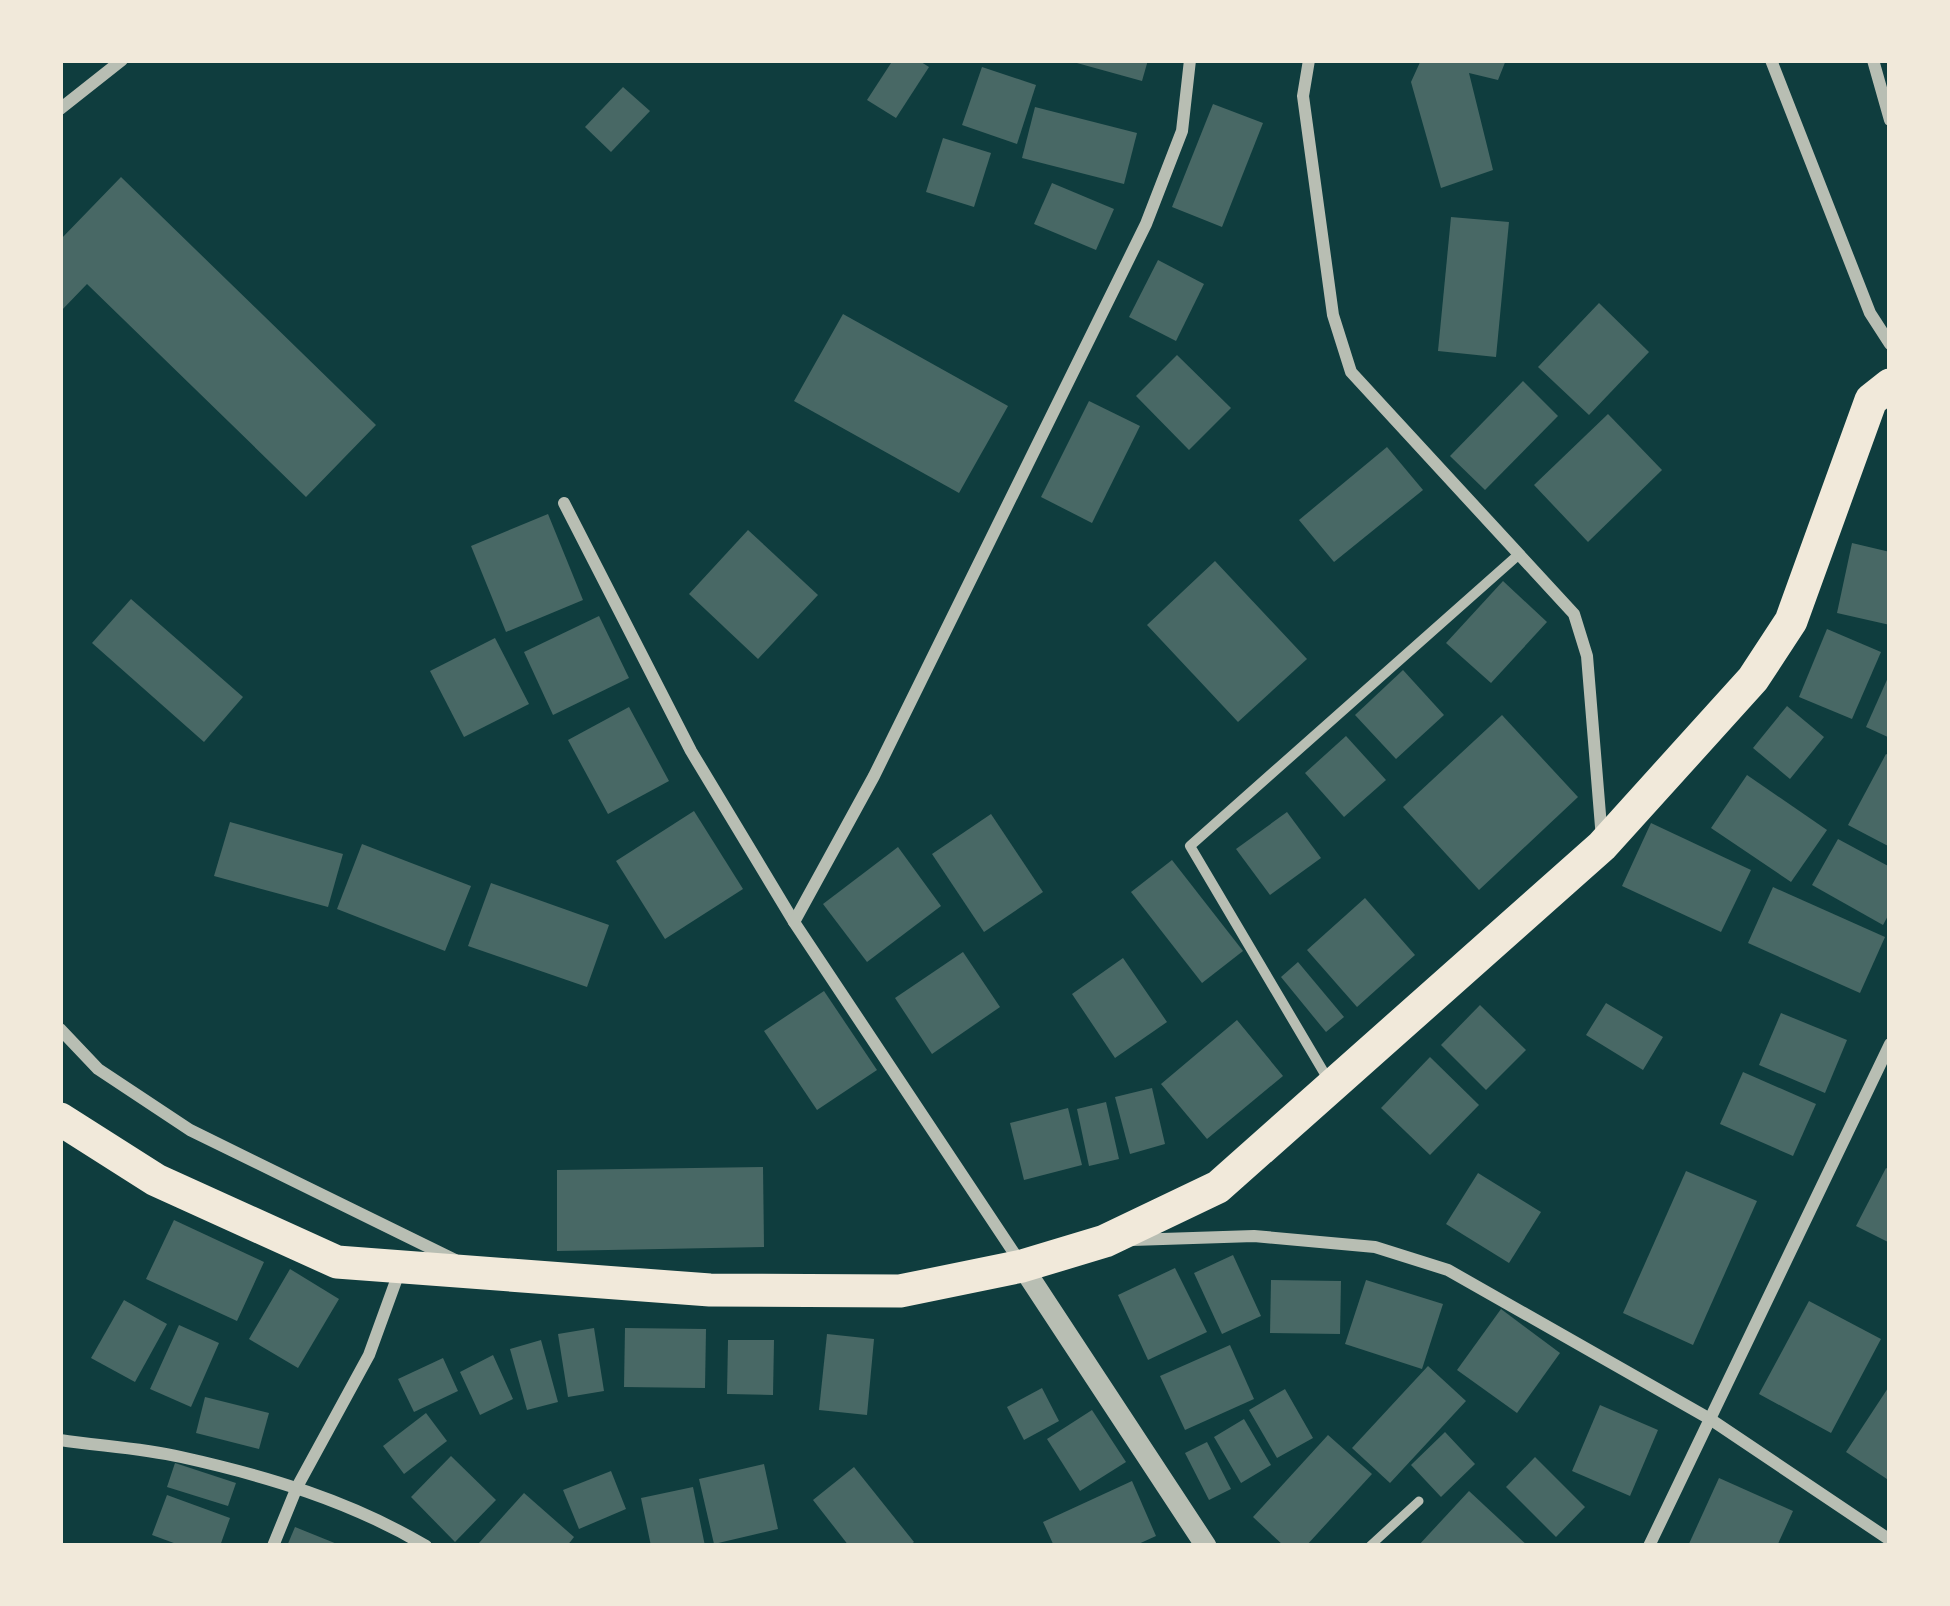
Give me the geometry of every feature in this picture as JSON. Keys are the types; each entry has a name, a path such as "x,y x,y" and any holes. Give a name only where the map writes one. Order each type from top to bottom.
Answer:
{"highway":[{"path":"60,1118 156,1180 337,1262 710,1290 900,1292 1022,1266 1105,1241 1218,1187 1602,846 1753,680 1791,621 1871,400 1890,386"}],"street":[{"path":"60,109 122,60"},
{"path":"794,922 874,776 1146,224 1182,131 1190,60"},
{"path":"1309,60 1303,96 1333,315 1351,372 1574,614 1587,656 1602,846"},
{"path":"1771,60 1870,313 1890,344"},
{"path":"1874,60 1890,120"},
{"path":"564,503 691,751 794,922 1206,1546"},
{"path":"1332,1086 1190,846 1516,556"},
{"path":"60,1029 98,1069 190,1130 475,1270"},
{"path":"1649,1546 1890,1044"},
{"path":"1105,1241 1254,1236 1375,1247 1448,1270 1710,1419 1890,1540"},
{"path":"273,1546 297,1487 370,1355 402,1266"},
{"path":"60,1440 179,1457 297,1487 369,1514 426,1546"}],"lane":[{"path":"1370,1546 1419,1501"}],"building":[{"path":"893,60 918,60 929,67 896,118 867,100"},
{"path":"1066,60 1148,60 1142,81"},
{"path":"1421,60 1506,60 1498,80 1469,73 1493,170 1441,188 1411,82"},
{"path":"982,67 1036,85 1017,144 962,125"},
{"path":"623,87 650,111 611,152 585,127"},
{"path":"1213,104 1263,123 1222,227 1172,207"},
{"path":"1035,107 1137,133 1124,184 1022,158"},
{"path":"943,138 991,153 974,207 926,192"},
{"path":"121,177 376,425 306,497 87,284 60,312 60,240"},
{"path":"1052,183 1114,209 1096,250 1034,224"},
{"path":"1451,217 1509,222 1496,357 1438,351"},
{"path":"1158,260 1204,284 1176,341 1129,317"},
{"path":"1599,303 1649,352 1589,415 1538,367"},
{"path":"843,314 1008,406 959,493 794,401"},
{"path":"1177,355 1231,408 1189,450 1136,396"},
{"path":"1523,381 1558,416 1485,490 1450,456"},
{"path":"1089,401 1140,426 1092,523 1041,497"},
{"path":"1608,414 1662,470 1588,542 1534,485"},
{"path":"1387,447 1423,490 1334,562 1299,520"},
{"path":"548,514 583,600 506,632 471,546"},
{"path":"748,530 818,595 758,659 689,594"},
{"path":"1852,543 1890,552 1890,625 1837,613"},
{"path":"1215,561 1307,659 1238,722 1147,625"},
{"path":"1503,581 1547,622 1491,683 1446,643"},
{"path":"131,599 243,697 204,742 92,643"},
{"path":"599,616 629,678 553,715 524,652"},
{"path":"1827,629 1881,652 1852,719 1799,697"},
{"path":"495,638 529,704 464,737 430,671"},
{"path":"1403,670 1444,715 1396,759 1355,715"},
{"path":"1890,673 1890,738 1866,727"},
{"path":"1787,706 1824,737 1790,779 1753,748"},
{"path":"629,707 669,781 608,814 568,740"},
{"path":"1502,715 1578,797 1479,890 1403,807"},
{"path":"1346,736 1386,780 1344,817 1305,773"},
{"path":"1886,754 1890,756 1890,847 1848,825"},
{"path":"1747,775 1827,830 1791,882 1711,828"},
{"path":"694,811 743,889 665,939 616,861"},
{"path":"1287,812 1321,858 1270,895 1236,849"},
{"path":"991,814 1043,892 984,932 932,854"},
{"path":"230,822 343,854 328,907 214,876"},
{"path":"1651,823 1751,870 1721,932 1622,886"},
{"path":"1838,839 1890,867 1890,912 1883,925 1812,885"},
{"path":"362,844 471,886 445,951 337,909"},
{"path":"898,847 941,906 867,962 823,904"},
{"path":"1172,860 1243,951 1202,983 1131,892"},
{"path":"491,883 609,925 587,987 468,946"},
{"path":"1773,887 1885,937 1860,993 1748,943"},
{"path":"1365,898 1415,955 1357,1007 1307,950"},
{"path":"963,952 1000,1007 932,1054 895,998"},
{"path":"1123,958 1167,1022 1115,1058 1072,994"},
{"path":"1298,962 1344,1017 1326,1032 1281,977"},
{"path":"824,991 877,1070 817,1110 764,1031"},
{"path":"1606,1003 1663,1037 1643,1070 1586,1035"},
{"path":"1480,1005 1526,1050 1486,1090 1441,1045"},
{"path":"1781,1013 1847,1040 1825,1093 1759,1065"},
{"path":"1237,1020 1283,1076 1207,1139 1161,1084"},
{"path":"1430,1057 1479,1105 1430,1155 1381,1108"},
{"path":"1743,1072 1816,1104 1793,1156 1720,1124"},
{"path":"1152,1088 1165,1144 1130,1154 1115,1097"},
{"path":"1106,1102 1119,1159 1089,1166 1077,1109"},
{"path":"1068,1108 1082,1165 1024,1180 1010,1123"},
{"path":"763,1167 764,1247 557,1251 557,1170"},
{"path":"1886,1168 1890,1170 1890,1243 1856,1226"},
{"path":"1686,1171 1757,1201 1693,1345 1623,1313"},
{"path":"1478,1173 1541,1212 1509,1263 1446,1224"},
{"path":"174,1220 264,1262 237,1321 146,1279"},
{"path":"1233,1255 1261,1316 1222,1334 1194,1273"},
{"path":"1175,1268 1207,1332 1148,1360 1118,1295"},
{"path":"290,1269 339,1299 298,1368 249,1339"},
{"path":"1271,1280 1341,1281 1340,1334 1270,1333"},
{"path":"1366,1280 1443,1304 1422,1369 1345,1344"},
{"path":"124,1300 167,1324 135,1382 91,1358"},
{"path":"1809,1301 1881,1339 1831,1433 1759,1394"},
{"path":"1501,1309 1560,1353 1517,1413 1457,1370"},
{"path":"179,1325 219,1343 191,1407 150,1389"},
{"path":"594,1328 604,1391 568,1397 558,1334"},
{"path":"625,1328 706,1329 705,1388 624,1387"},
{"path":"827,1334 874,1339 867,1415 819,1410"},
{"path":"541,1340 558,1402 527,1410 510,1349"},
{"path":"728,1340 774,1340 773,1395 727,1394"},
{"path":"1230,1345 1254,1399 1185,1430 1160,1376"},
{"path":"493,1355 513,1399 480,1415 460,1372"},
{"path":"443,1358 458,1391 414,1412 398,1379"},
{"path":"1428,1366 1466,1401 1390,1483 1352,1448"},
{"path":"1890,1385 1890,1481 1846,1452"},
{"path":"1042,1388 1059,1421 1024,1440 1007,1407"},
{"path":"1285,1389 1313,1438 1277,1458 1249,1410"},
{"path":"205,1397 269,1413 259,1449 196,1433"},
{"path":"1600,1405 1658,1430 1630,1496 1572,1471"},
{"path":"1092,1410 1126,1462 1080,1491 1047,1439"},
{"path":"426,1413 447,1441 404,1474 383,1446"},
{"path":"1244,1419 1271,1465 1241,1483 1214,1437"},
{"path":"1445,1432 1475,1464 1441,1497 1411,1465"},
{"path":"1328,1435 1372,1474 1306,1546 1284,1546 1253,1517"},
{"path":"1207,1442 1231,1489 1209,1500 1185,1453"},
{"path":"451,1456 496,1500 455,1542 411,1497"},
{"path":"1535,1457 1585,1507 1556,1537 1506,1487"},
{"path":"175,1463 236,1483 228,1506 167,1487"},
{"path":"764,1464 778,1529 714,1544 699,1479"},
{"path":"854,1467 914,1542 909,1546 849,1546 813,1500"},
{"path":"611,1471 626,1509 579,1529 563,1490"},
{"path":"1719,1478 1793,1511 1777,1546 1688,1546"},
{"path":"1132,1481 1156,1536 1134,1546 1054,1546 1043,1522"},
{"path":"693,1487 705,1546 651,1546 641,1498"},
{"path":"1469,1491 1528,1546 1418,1546"},
{"path":"524,1493 574,1537 567,1546 479,1543"},
{"path":"167,1495 230,1518 220,1546 182,1546 152,1535"},
{"path":"295,1527 342,1546 287,1546"}]}
